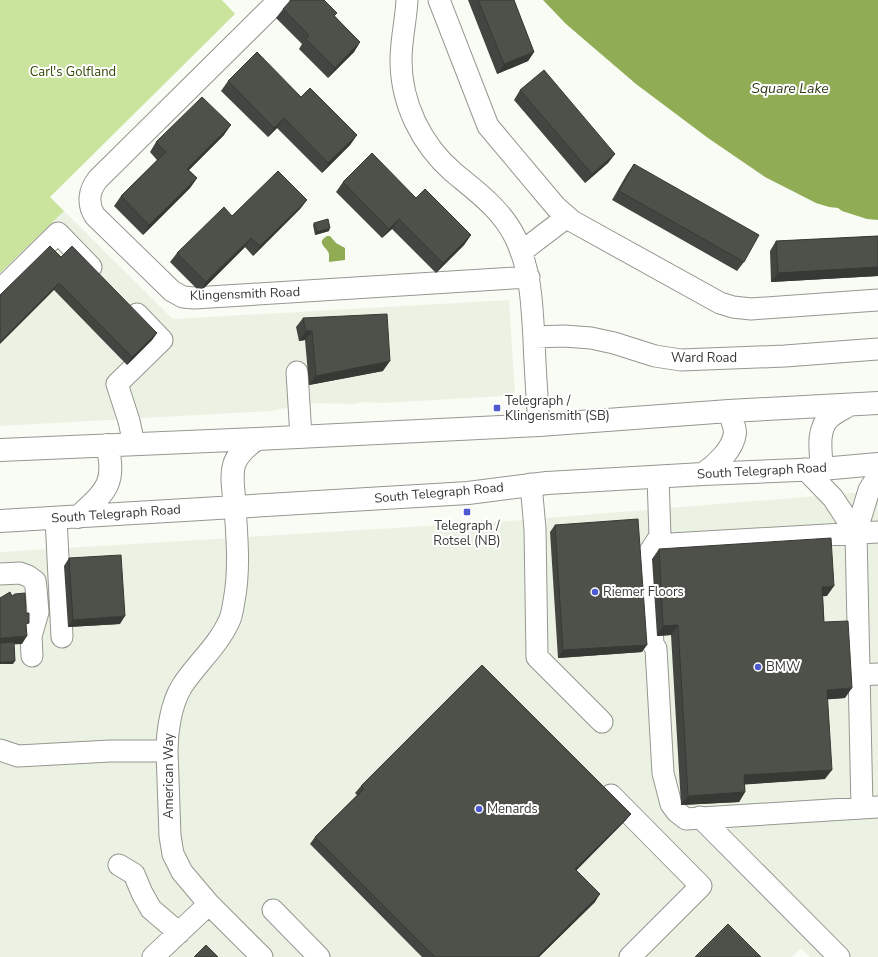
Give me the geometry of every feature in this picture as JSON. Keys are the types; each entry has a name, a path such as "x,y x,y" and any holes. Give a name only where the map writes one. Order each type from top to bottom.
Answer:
{"highway":[{"path":"0,450 539,425 729,411 878,403"},
{"path":"814,469 823,426 829,417 849,405"},
{"path":"702,474 718,462 730,445 735,433 729,411"},
{"path":"235,507 232,477 233,467 237,457 257,439"},
{"path":"78,517 100,497 107,486 110,474 110,460 106,445"},
{"name":"South Telegraph Road","path":"0,521 468,493 531,484 814,469 878,464"}],"street":[{"name":"Klingensmith Road","path":"279,0 98,179 93,188 90,199 91,208 95,216 172,291 194,298 529,277"},
{"path":"407,0 402,41 401,68 406,98 415,121 428,144 436,154 453,171 488,201 502,216 511,230 521,252 529,277 539,425"},
{"path":"439,0 482,114 488,126 556,207 578,225 720,303 733,307 751,309 878,300"},
{"path":"521,252 567,217"},
{"path":"0,290 58,233 102,278"},
{"path":"124,300 162,340 117,384 129,421 134,444"},
{"name":"Ward Road","path":"534,337 564,336 591,338 614,343 655,356 681,360 778,356 878,349"},
{"path":"297,372 301,437"},
{"path":"814,469 856,534"},
{"path":"658,477 660,536 648,556 654,644 656,649 663,772 671,804 686,819 870,807 869,675 856,534 869,490 878,476"},
{"path":"531,484 535,529 537,656 602,722"},
{"name":"American Way","path":"235,507 237,583 230,618 221,636 181,688 172,712 166,751 170,836 173,854 182,872 209,904 262,957"},
{"path":"56,518 62,637"},
{"path":"654,545 878,532"},
{"path":"0,574 20,573 28,576 34,581 38,612 31,636 32,656"},
{"path":"0,750 18,756 110,751 166,751"},
{"path":"596,780 701,886 630,957"},
{"path":"700,818 839,957"},
{"path":"119,865 134,874 151,909 179,933"},
{"path":"153,957 209,904"},
{"path":"273,910 319,957"}],"shaded area":[{"path":"64,211 173,319 509,300 515,392 502,396 384,403 312,403 270,411 0,426 0,273"},
{"path":"878,491 878,957 810,957 801,948 792,957 0,957 0,552 509,521"}],"green space":[{"name":"Carl's Golfland","path":"0,0 222,0 235,14 50,197 64,211 0,273"}],"water":[{"name":"Square Lake","path":"543,0 878,0 878,220 867,219 842,211 838,208 816,203 765,177 708,138 636,84 566,24"},
{"path":"330,236 336,243 345,248 345,260 329,262 329,254 322,243 324,238"}],"building":[{"path":"291,0 324,0 337,13 334,16 360,42 335,68 306,39 309,35 283,9"},
{"path":"478,0 514,0 534,52 504,64"},
{"path":"257,52 301,97 310,88 357,135 328,163 284,118 274,128 228,81"},
{"path":"544,70 615,154 592,174 520,90"},
{"path":"202,97 231,125 187,169 197,178 149,225 121,196 166,152 156,142"},
{"path":"372,153 416,198 425,189 471,235 443,263 399,219 389,229 343,182"},
{"path":"634,164 759,235 744,262 619,191"},
{"path":"278,171 307,200 260,246 251,238 206,282 177,253 224,207 232,216"},
{"path":"328,219 330,228 317,232 314,223"},
{"path":"878,236 878,267 778,273 776,241"},
{"path":"50,246 61,257 72,246 157,333 132,357 59,283 0,342 0,295"},
{"path":"387,314 390,361 316,376 312,331 306,331 303,318"},
{"name":"Riemer Floors","path":"638,519 647,645 563,650 555,525"},
{"name":"BMW","path":"831,538 834,586 822,587 824,622 848,621 852,688 827,690 832,770 744,775 745,792 688,796 678,625 663,626 659,549"},
{"path":"121,555 125,616 73,620 69,558"},
{"path":"10,592 12,596 15,594 25,593 26,613 29,613 29,623 26,624 27,636 0,638 0,598"},
{"path":"14,642 15,661 0,662 0,643"},
{"name":"Menards","path":"482,665 631,814 575,869 600,894 537,957 435,957 315,837 364,789 361,786"},
{"path":"728,924 761,957 695,957"},
{"path":"206,945 218,957 194,957"}],"place":[{"name":"Telegraph / Klingensmith (SB)","path":"497,408"},
{"name":"Telegraph / Rotsel (NB)","path":"467,512"},
{"name":"Riemer Floors","path":"595,592"},
{"name":"BMW","path":"758,667"},
{"name":"Menards","path":"479,809"}]}
